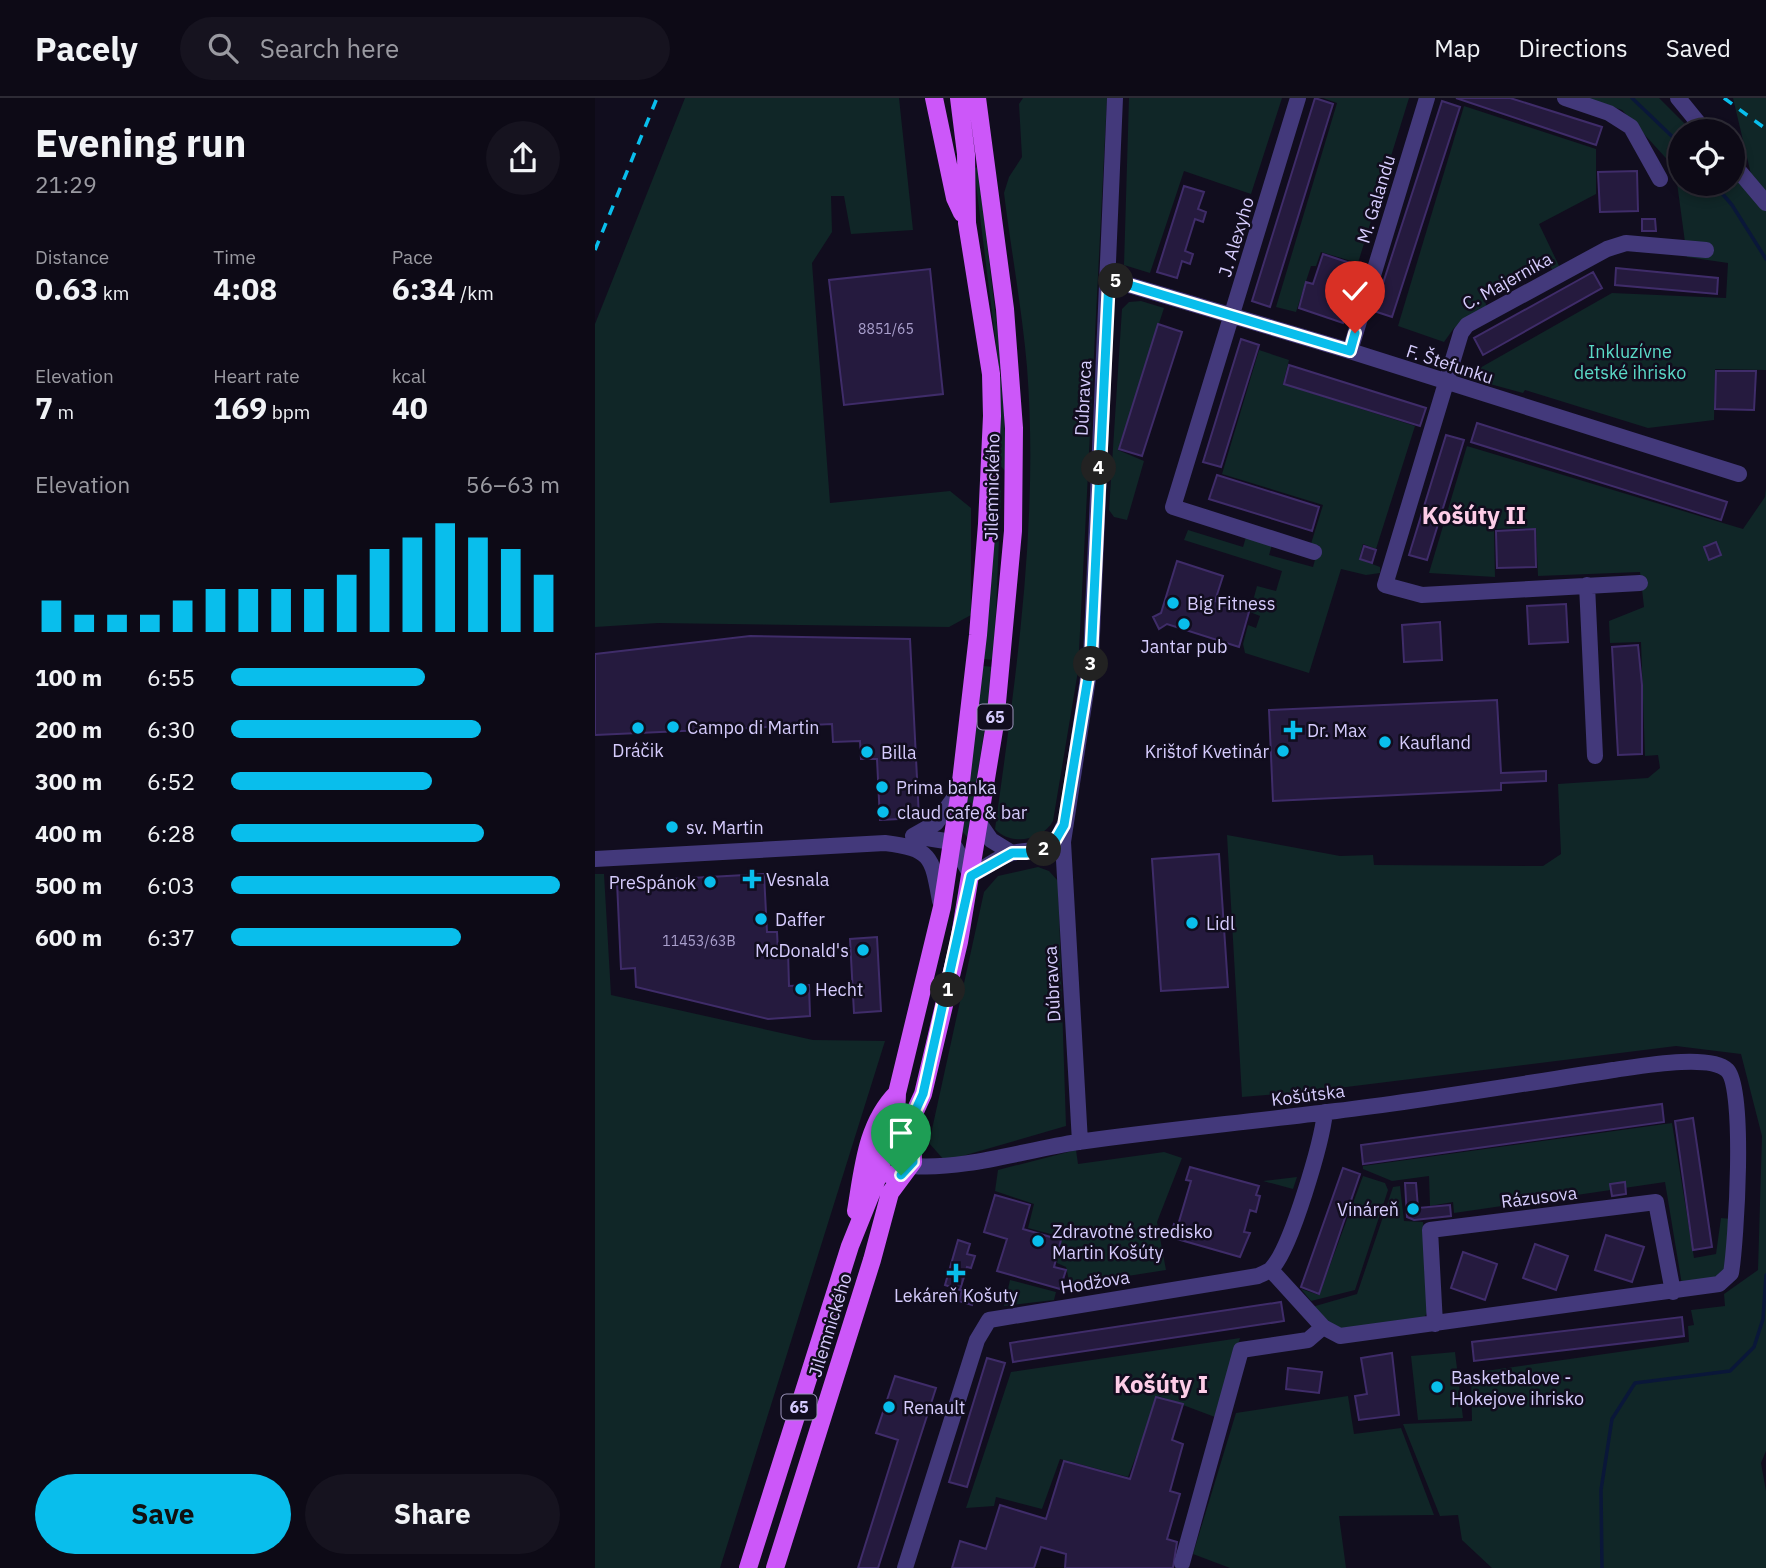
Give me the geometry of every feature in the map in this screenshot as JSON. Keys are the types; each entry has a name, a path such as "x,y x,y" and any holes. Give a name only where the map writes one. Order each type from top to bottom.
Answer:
{"main road":[{"path":"934,98 955,198 967,223"},
{"name":"Jilemnického","path":"748,1568 851,1246 881,1169 877,1156 888,1142 896,1119 897,1093 941,907 960,790 978,635 992,416 991,374 967,223 966,154 959,98"},
{"name":"Jilemnického","path":"775,1568 865,1284 890,1193 908,1163 912,1118 923,1094 980,824 1007,611 1015,459 1005,309 977,98"},
{"name":"Jilemnického","path":"851,1246 866,1149 886,1104 897,1093"},
{"path":"881,1169 889,1175 908,1163 898,1141 888,1142"}],"street":[{"name":"Dúbravca","path":"1080,1142 1064,825 1091,659 1115,98"},
{"name":"J. Alexyho","path":"1298,98 1173,507 1314,552"},
{"name":"M. Galandu","path":"1350,351 1427,98"},
{"path":"1565,98 1609,113 1631,127 1660,179"},
{"path":"1678,98 1695,119"},
{"path":"1745,178 1766,202"},
{"name":"C. Majerníka","path":"1587,585 1422,595 1385,585 1461,333 1467,325 1588,258 1626,243 1706,250"},
{"name":"F. Štefunku","path":"1109,279 1350,351 1739,474"},
{"path":"1595,755 1587,585 1640,583"},
{"name":"Jilemnického","path":"885,844 914,836 936,823 960,790"},
{"path":"980,824 991,839 1012,853"},
{"path":"952,842 971,876 1012,853 1027,853 1053,844 1064,825"},
{"name":"Jilemnického","path":"914,836 952,842"},
{"name":"Jilemnického","path":"595,859 885,844 914,847 923,853 934,868 941,907"},
{"name":"Košútska","path":"908,1163 963,1164 1080,1142 1325,1112 1635,1067 1710,1063 1721,1066 1730,1073 1738,1116 1732,1263 1727,1279 1719,1284 1673,1292"},
{"path":"1325,1112 1322,1138 1314,1163 1280,1256 1271,1270 1324,1327 1340,1336 1673,1292"},
{"name":"Rázusova","path":"1435,1324 1430,1230 1656,1202 1673,1292"},
{"name":"Hodžova","path":"905,1568 977,1340 985,1325 995,1317 1258,1276 1271,1270"},
{"path":"1182,1563 1241,1350 1308,1339 1324,1327"}],"green space":[{"path":"685,98 899,98 913,230 851,234 844,196 831,196 832,232 812,263 830,503 950,491 971,508 971,615 949,627 658,623 595,627 595,324"},
{"path":"1023,98 1107,98 1078,671 1053,821 1048,828 1034,837 1017,839 1009,838 995,829 1018,656 1028,541 1030,425 1027,367 1004,193 1009,177 1022,157 1019,104"},
{"path":"1129,98 1282,98 1251,194 1184,171 1150,273 1124,265"},
{"path":"1323,98 1409,98 1358,263 1321,252 1316,266 1311,266 1296,312 1276,307 1337,103"},
{"path":"1587,98 1659,98 1680,119 1668,119 1668,160 1622,110"},
{"name":"Inkluzívne detské ihrisko","path":"1733,98 1766,98 1766,370 1715,369 1714,420 1648,428 1525,390 1523,393 1464,377 1612,293 1726,298 1728,263 1687,257 1679,196 1745,196 1745,189 1758,204 1745,149 1745,119 1738,119"},
{"path":"1464,106 1596,149 1596,194 1539,224 1561,270 1555,273 1548,264 1485,299 1487,311 1454,328 1444,342 1398,326"},
{"path":"978,167 1002,369 999,369 974,168"},
{"path":"1141,301 1164,308 1118,450 1144,461 1127,520 1114,517 1109,510 1122,309 1129,302"},
{"path":"1259,350 1289,360 1283,384 1415,426 1376,549 1363,544 1359,559 1380,567 1380,573 1366,575 1341,569 1309,673 1245,653 1243,644 1248,625 1256,628 1260,616 1250,612 1257,586 1276,591 1282,571 1184,540 1188,530 1243,547 1246,537 1272,545 1269,555 1313,567 1319,545 1310,547 1323,505 1222,474"},
{"path":"1003,376 1006,472 999,464 1000,377"},
{"path":"1467,446 1743,529 1765,497 1766,488 1766,1451 1761,1463 1766,1491 1766,1568 1492,1568 1462,1540 1458,1515 1440,1516 1403,1424 1472,1421 1471,1373 1689,1342 1688,1326 1694,1325 1691,1310 1725,1306 1724,1294 1758,1270 1762,1136 1741,1054 1676,1046 1322,1090 1242,1097 1227,835 1340,856 1373,855 1374,865 1543,866 1561,854 1558,784 1648,778 1660,768 1658,755 1645,756 1641,642 1610,643 1609,621 1644,607 1640,572 1538,576 1536,528 1494,529 1495,577 1429,573"},
{"path":"998,481 1001,492 994,660 984,659"},
{"path":"983,666 994,667 968,838 961,830"},
{"path":"1038,867 1049,871 1058,881 1066,1126 945,1161 929,1143 984,892 998,876"},
{"path":"595,874 604,874 611,995 813,1040 885,1041 720,1568 595,1568"},
{"path":"1672,1123 1694,1258 1716,1254 1721,1218 1732,1219 1729,1271 1721,1278 1682,1285 1665,1182 1454,1213 1453,1202 1430,1206 1429,1176 1392,1181 1363,1169 1363,1166"},
{"path":"1076,1150 1078,1164 1164,1152 1182,1158 1157,1222 1166,1270 1070,1285 1066,1267 1057,1263 1062,1237 1028,1228 1034,1204 995,1191 998,1170"},
{"path":"1363,1176 1385,1183 1388,1190 1355,1290 1311,1301 1301,1289 1319,1295"},
{"path":"1297,1177 1293,1189 1263,1181"},
{"path":"1400,1186 1404,1221 1423,1222 1431,1307 1423,1319 1334,1329 1312,1307 1357,1294 1393,1187"},
{"path":"1010,1280 1056,1292 1054,1300 1004,1306"},
{"path":"1240,1338 1215,1417 1159,1396 1128,1477 1060,1459 1042,1509 996,1497 994,1506 966,1508 1011,1372"},
{"name":"Basketbalove - Hokejove ihrisko","path":"1455,1352 1463,1418 1418,1420 1411,1356"},
{"path":"1348,1396 1354,1434 1401,1428 1434,1515 1339,1516 1346,1568 1230,1568 1193,1554 1236,1413"}],"building":[{"path":"1315,98 1333,104 1270,307 1252,301"},
{"path":"1456,98 1510,98 1602,127 1596,145"},
{"path":"1442,101 1460,107 1392,317 1374,311"},
{"path":"1637,171 1638,211 1600,212 1598,172"},
{"path":"1184,186 1204,192 1198,209 1206,212 1203,222 1195,219 1185,251 1193,254 1190,264 1182,261 1177,278 1157,272"},
{"path":"1642,219 1655,219 1656,231 1642,231"},
{"path":"1323,254 1353,264 1346,289 1353,291 1343,323 1299,308 1306,282 1313,284"},
{"path":"1616,268 1718,278 1717,294 1615,285"},
{"path":"930,269 943,394 844,405 829,280"},
{"path":"1593,272 1602,288 1483,355 1474,338"},
{"path":"1158,324 1182,332 1142,456 1119,449"},
{"path":"1241,339 1259,345 1221,467 1203,462"},
{"path":"1289,365 1426,408 1420,426 1284,384"},
{"path":"1716,371 1756,371 1754,410 1715,409"},
{"path":"1477,423 1727,502 1721,520 1471,442"},
{"path":"1446,435 1464,440 1427,560 1409,555"},
{"path":"1217,475 1319,507 1312,531 1209,499"},
{"path":"1535,529 1536,567 1497,568 1496,531"},
{"path":"1716,542 1721,555 1709,560 1704,547"},
{"path":"1364,546 1376,550 1372,563 1360,559"},
{"path":"1177,561 1223,576 1215,601 1249,612 1239,647 1167,624 1159,629 1153,617 1161,613"},
{"path":"1566,604 1568,642 1529,644 1527,606"},
{"path":"1440,622 1442,660 1404,662 1402,625"},
{"name":"Campo di Martin","path":"750,636 910,639 919,818 880,820 877,759 861,759 860,741 833,742 832,724 595,735 595,654"},
{"path":"1638,645 1642,685 1642,754 1618,755 1612,647"},
{"name":"Kaufland","path":"1497,700 1501,773 1546,771 1546,781 1501,783 1501,790 1273,801 1269,710"},
{"path":"1219,854 1228,987 1161,991 1152,859"},
{"path":"764,874 767,932 777,932 778,951 788,950 789,986 809,985 810,1016 768,1019 636,987 635,968 621,969 617,882"},
{"path":"877,937 881,1011 854,1013 850,939"},
{"path":"1662,1104 1664,1122 1363,1164 1361,1145"},
{"path":"1693,1118 1712,1247 1693,1250 1675,1121"},
{"path":"1190,1167 1259,1186 1256,1195 1260,1196 1256,1212 1250,1210 1244,1232 1250,1233 1240,1257 1170,1237 1174,1224 1178,1225 1191,1181 1186,1180"},
{"path":"1343,1168 1360,1174 1319,1294 1301,1287"},
{"path":"1625,1182 1626,1194 1612,1196 1610,1184"},
{"path":"1405,1183 1416,1183 1418,1208 1450,1205 1451,1216 1414,1220 1407,1217"},
{"name":"Zdravotné stredisko Martin Košúty","path":"995,1195 1030,1205 1023,1229 1061,1240 1054,1267 1066,1270 1060,1289 997,1271 1007,1239 984,1232"},
{"path":"1606,1235 1644,1247 1632,1282 1595,1270"},
{"path":"958,1240 970,1244 967,1254 975,1256 971,1268 967,1267 960,1290 945,1285"},
{"path":"1535,1244 1568,1256 1556,1290 1523,1278"},
{"path":"1463,1252 1497,1264 1485,1300 1451,1288"},
{"path":"962,1290 975,1293 972,1305 959,1301"},
{"path":"1281,1302 1284,1321 1013,1362 1010,1343"},
{"path":"1682,1317 1684,1336 1474,1361 1472,1342"},
{"path":"1392,1353 1399,1415 1359,1420 1355,1396 1367,1394 1361,1358"},
{"path":"987,1358 1005,1363 967,1487 949,1482"},
{"path":"1288,1368 1322,1372 1319,1393 1286,1389"},
{"path":"895,1376 936,1388 878,1568 858,1568 898,1440 876,1433"},
{"path":"1156,1397 1183,1404 1172,1440 1183,1444 1170,1491 1180,1494 1167,1539 1177,1542 1173,1568 1065,1568 1066,1554 1041,1547 1034,1568 952,1568 960,1541 986,1549 1000,1505 1046,1519 1064,1461 1130,1479"}],"waterway":[{"path":"1632,98 1668,132"},
{"path":"1724,196 1766,259"},
{"path":"1602,1568 1601,1490 1612,1419 1635,1383 1730,1371 1754,1347 1763,1319 1766,1275"}],"railway":[{"path":"595,250 657,98"},
{"path":"1724,98 1766,129"}],"place":[{"name":"Big Fitness","path":"1173,603"},
{"name":"Jantar pub","path":"1184,624"},
{"name":"Campo di Martin","path":"673,727"},
{"name":"Dráčik","path":"638,728"},
{"name":"Dr. Max","path":"1293,730"},
{"name":"Kaufland","path":"1385,742"},
{"name":"Krištof Kvetinár","path":"1283,751"},
{"name":"Billa","path":"867,752"},
{"name":"Prima banka","path":"882,787"},
{"name":"claud cafe & bar","path":"883,812"},
{"name":"sv. Martin","path":"672,827"},
{"name":"Vesnala","path":"752,879"},
{"name":"PreSpánok","path":"710,882"},
{"name":"Daffer","path":"761,919"},
{"name":"Lidl","path":"1192,923"},
{"name":"McDonald's","path":"863,950"},
{"name":"Hecht","path":"801,989"},
{"name":"Vináreň","path":"1413,1209"},
{"name":"Zdravotné stredisko Martin Košúty","path":"1038,1241"},
{"name":"Lekáreň Košuty","path":"956,1273"},
{"name":"Basketbalove - Hokejove ihrisko","path":"1437,1387"},
{"name":"Renault","path":"889,1407"}],"district":[{"name":"Košúty II","path":"1474,515"},
{"name":"Košúty I","path":"1161,1384"}],"route":[{"path":"901,1175 909,1170 913,1162 912,1118 923,1094 959,942 971,876 1012,853 1044,849 1060,836 1064,825 1089,685 1109,279 1350,351 1355,333"}]}
